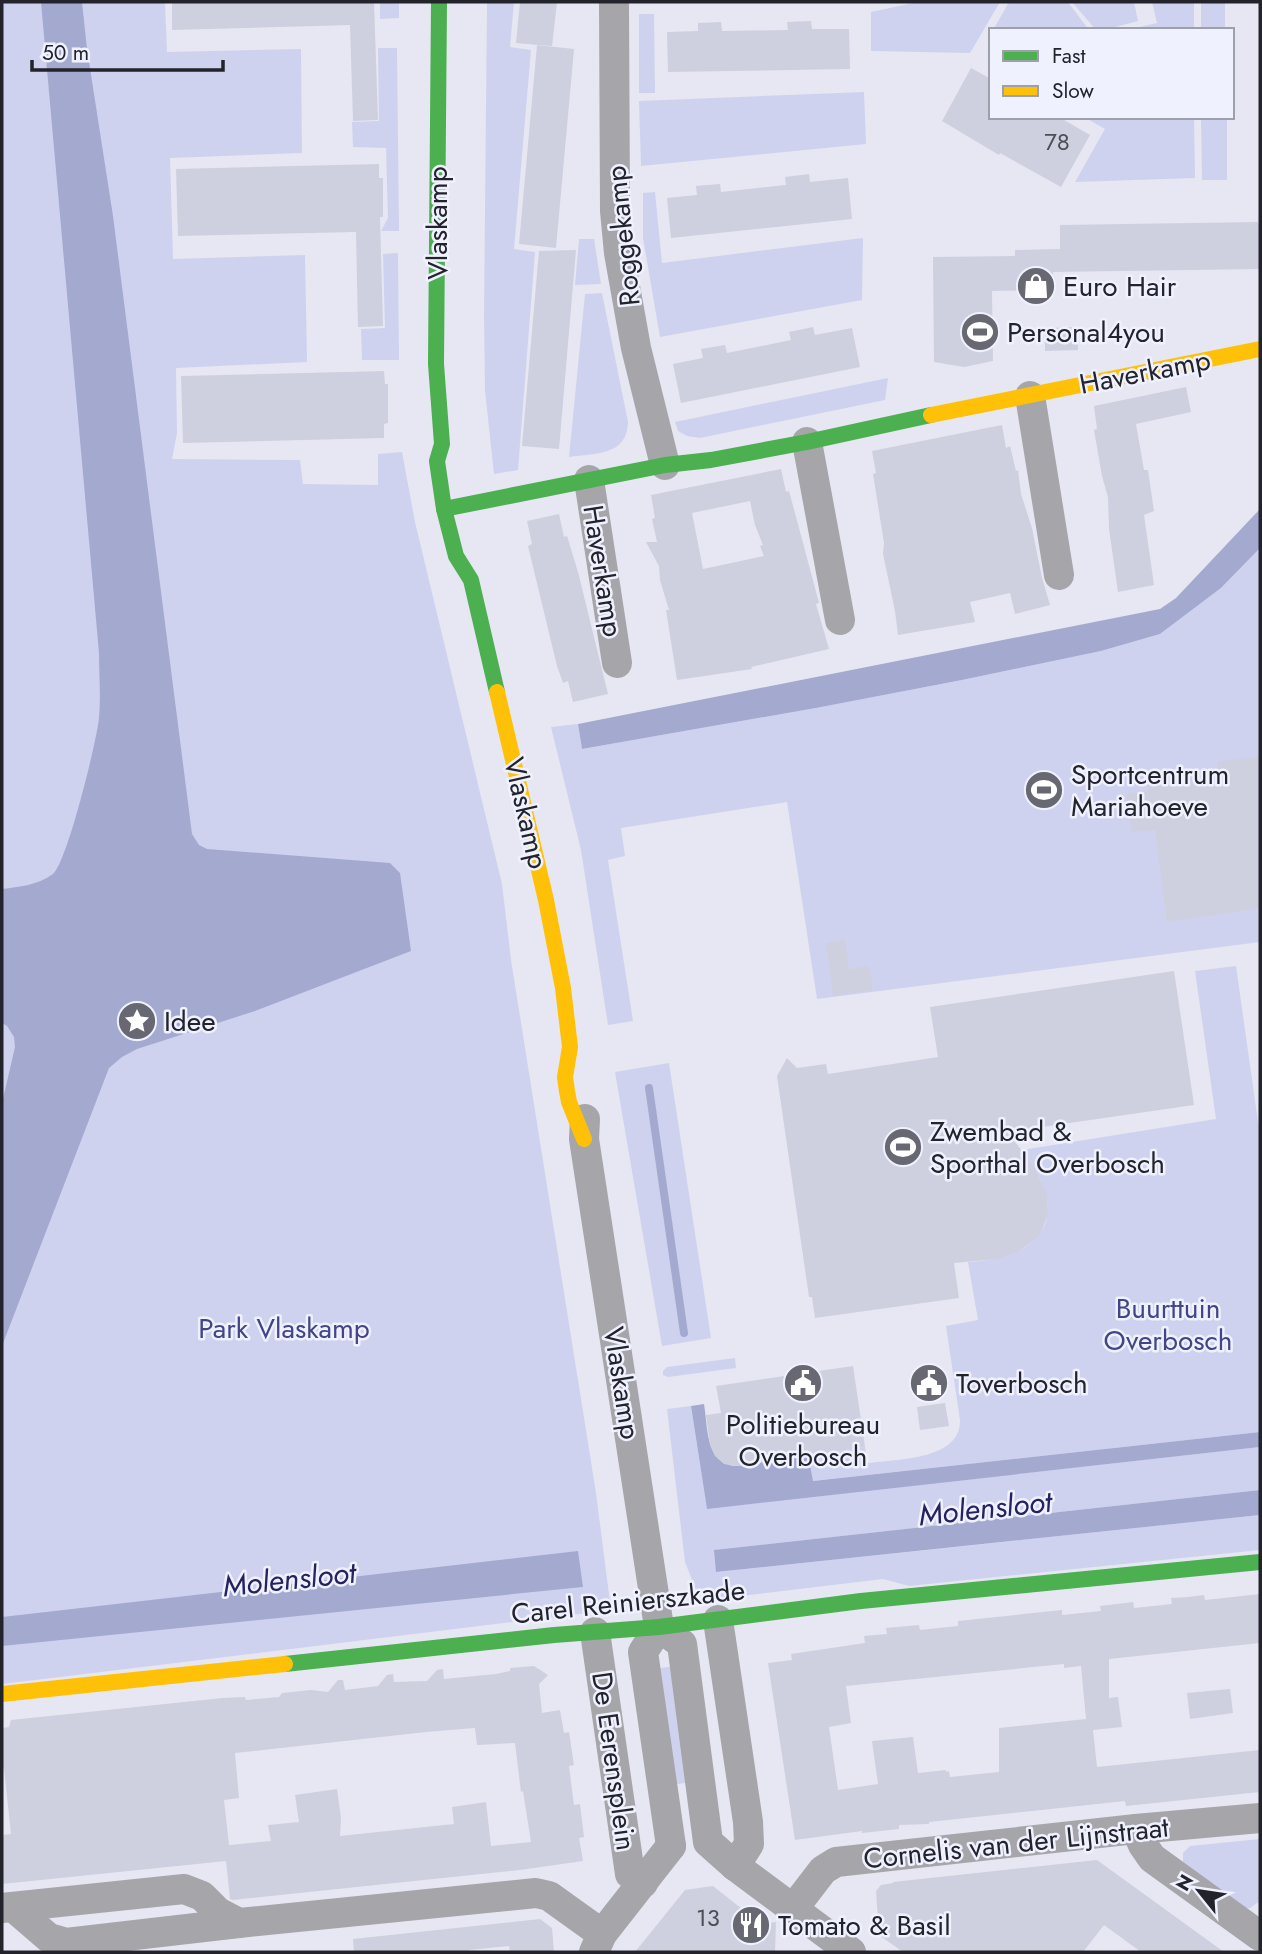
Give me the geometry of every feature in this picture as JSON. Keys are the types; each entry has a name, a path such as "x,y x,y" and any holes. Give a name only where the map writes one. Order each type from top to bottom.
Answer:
{"street":[{"name":"Vlaskamp","path":"439,2 436,363 442,444 455,462 453,507 474,550 471,580 546,900 563,988 570,1047 583,1072 584,1139 659,1627"},
{"name":"Roggekamp","path":"614,2 615,211 619,253 636,348 666,466"},
{"name":"Haverkamp","path":"453,507 807,442 1260,349"},
{"path":"1030,396 1059,575"},
{"path":"807,442 840,621"},
{"name":"Haverkamp","path":"589,480 617,663"},
{"name":"Carel Reinierszkade","path":"2,1694 659,1627 861,1601 1260,1562"},
{"path":"718,1620 748,1822 749,1844 735,1866"},
{"path":"659,1627 682,1644 708,1842 735,1866 851,1952"},
{"name":"De Eerensplein","path":"659,1627 643,1652 671,1846 708,1842"},
{"name":"De Eerensplein","path":"595,1632 631,1874 643,1884"},
{"name":"Cornelis van der Lijnstraat","path":"793,1909 822,1870 835,1862 1260,1818"},
{"path":"1136,1829 1152,1858 1258,1931"},
{"path":"7,1907 49,1938 66,1943 536,1894 549,1896 598,1943 671,1846"},
{"path":"7,1907 184,1889 202,1896 218,1912 239,1923"}],"green space":[{"name":"Park Vlaskamp","path":"2,2 165,2 167,52 301,49 302,153 170,158 173,259 305,255 307,362 176,368 177,433 172,459 300,460 303,484 378,485 378,454 402,452 415,522 502,884 511,960 596,1493 611,1610 2,1684"},
{"path":"380,2 399,2 399,18 380,19"},
{"path":"487,2 514,2 510,47 531,50 514,249 535,252 518,470 494,474 485,391"},
{"path":"918,2 1000,2 970,53 871,51 871,12"},
{"path":"1009,2 1068,2 1088,28 994,28"},
{"path":"1072,2 1134,2 1138,21 1112,28 1094,28"},
{"path":"1152,2 1194,2 1194,28 1136,28 1157,23"},
{"path":"1201,2 1225,2 1225,28 1201,28"},
{"path":"639,14 654,14 655,93 639,93"},
{"path":"378,48 397,48 399,231 381,231 388,218 386,148 353,147 352,122 379,121"},
{"path":"864,92 866,144 641,166 639,101"},
{"path":"1088,119 1194,119 1195,178 1075,182 1105,129"},
{"path":"1201,119 1227,119 1227,180 1202,180"},
{"path":"655,192 662,263 863,238 862,300 660,337 643,238 643,193"},
{"path":"579,239 594,239 601,284 575,285"},
{"path":"398,253 399,360 362,360 361,329 385,328 383,254"},
{"path":"602,293 628,422 626,433 616,447 608,451 569,457 585,294"},
{"path":"888,378 885,400 700,438 678,431 675,422"},
{"name":"Sportcentrum Mariahoeve","path":"1260,548 1260,942 817,999 787,802 621,828 625,856 608,860 633,1021 608,1025 581,850 551,727 578,724 582,749 816,708 1101,651 1160,634 1221,588"},
{"name":"Buurttuin Overbosch","path":"1236,966 1260,1136 1260,1432 812,1481 808,1455 865,1447 868,1463 925,1455 950,1443 958,1433 960,1420 946,1326 978,1320 968,1262 995,1259 1016,1252 1033,1242 1043,1228 1047,1213 1046,1194 1037,1173 1022,1150 1216,1119 1195,971"},
{"path":"669,1063 711,1338 662,1346 615,1072"},
{"path":"735,1358 736,1368 668,1377 663,1375 667,1367"},
{"path":"691,1406 707,1508 1260,1447 1260,1490 715,1550 717,1572 1260,1515 1260,1550 909,1586 883,1579 708,1600 696,1590 685,1562 667,1409"},
{"path":"676,1666 693,1782 670,1785 653,1669"},
{"path":"1260,1839 1260,1901 1250,1908 1243,1908 1183,1862 1183,1853 1190,1846"}],"shaded area":[{"path":"41,2 82,2 113,216 192,834 199,845 207,849 390,863 400,873 411,951 255,1011 137,1049 109,1068 2,1346 2,1103 15,1047 14,1037 2,1023 2,889 41,881 53,874 59,865 87,774 97,731 100,702 99,653"},
{"path":"1260,509 1260,548 1221,588 1160,634 1101,651 962,680 582,749 578,724 1160,609 1176,598"},
{"path":"704,1404 710,1443 719,1459 737,1466 808,1455 813,1481 1260,1432 1260,1447 707,1509 691,1406"},
{"path":"1260,1490 1260,1515 716,1572 714,1550"},
{"path":"578,1551 583,1587 2,1646 2,1617"}],"building":[{"path":"172,2 374,2 378,120 353,121 350,25 172,30"},
{"path":"520,2 557,2 552,46 516,43"},
{"path":"811,21 812,29 849,29 850,69 668,72 667,32 698,31 698,23 721,22 722,31 788,30 787,22"},
{"path":"537,45 574,49 556,248 519,244"},
{"path":"971,68 989,78 989,119 1062,119 1090,135 1061,187 942,121"},
{"path":"379,164 379,178 383,178 383,217 380,217 383,326 358,327 356,232 178,236 176,169"},
{"path":"809,174 810,182 848,178 852,219 671,238 667,198 697,195 696,186 720,184 721,192 786,185 785,177"},
{"path":"1258,222 1260,269 1053,272 1053,290 992,291 993,361 964,367 934,362 933,257 1015,256 1015,250 1060,249 1060,225"},
{"path":"576,250 559,449 522,446 539,251"},
{"path":"813,327 815,335 852,328 860,367 681,403 673,364 703,358 701,349 725,345 727,353 791,340 789,332"},
{"path":"1078,327 1078,350 1045,351 1045,328"},
{"path":"384,371 385,384 388,384 388,423 384,424 384,438 183,443 181,376"},
{"path":"1186,387 1191,412 1136,424 1144,470 1148,470 1154,511 1144,515 1154,585 1118,592 1109,529 1108,497 1094,430 1097,429 1094,406"},
{"path":"1002,425 1006,448 1010,446 1016,471 1018,470 1021,494 1050,605 1015,614 1010,593 970,602 975,622 898,635 883,554 884,543 872,451"},
{"path":"781,469 819,603 816,604 829,649 751,667 752,669 677,680 666,610 669,610 660,580 659,566 646,542 657,542 651,495","holes":["750,501 763,545 760,546 764,556 703,569 692,513"]},
{"path":"559,514 564,537 567,536 578,572 608,694 573,702 568,681 563,683 557,666 528,546 532,544 527,521"},
{"path":"1260,756 1260,908 1167,922 1155,830 1132,832 1126,794 1148,791 1146,783 1219,773 1217,762"},
{"path":"845,939 849,969 869,966 873,990 833,996 826,943"},
{"name":"Zwembad & Sporthal Overbosch","path":"1174,971 1194,1105 1007,1132 1034,1166 1047,1194 1048,1214 1041,1233 1034,1241 1017,1252 998,1259 954,1263 959,1298 815,1318 812,1297 809,1297 777,1076 787,1058 797,1068 826,1064 828,1074 938,1057 930,1007"},
{"path":"853,1366 865,1447 737,1466 724,1464 715,1456 710,1445 706,1415 721,1413 716,1386"},
{"path":"945,1403 949,1426 920,1430 917,1407"},
{"path":"1260,1594 1260,1643 1109,1659 1109,1698 1118,1697 1122,1727 1093,1730 1097,1767 1260,1750 1260,1792 1126,1806 1125,1801 929,1824 899,1825 899,1829 795,1840 768,1663 792,1660 791,1654 865,1643 864,1636 887,1634 886,1628 919,1625 920,1630 958,1626 958,1621 1062,1610 1062,1615 1101,1611 1100,1606 1133,1602 1134,1608 1172,1604 1171,1598 1204,1595 1205,1600","holes":["1064,1664 1064,1668 1081,1666 1086,1719 999,1728 999,1772 950,1777 949,1771 946,1770 918,1773 913,1737 872,1741 878,1784 838,1790 829,1727 851,1723 846,1686"]},
{"path":"534,1666 548,1675 539,1684 542,1713 560,1710 564,1733 569,1732 574,1765 569,1766 574,1805 580,1804 584,1837 579,1838 583,1861 233,1900 230,1899 226,1861 2,1884 2,1835 11,1834 4,1768 2,1769 2,1728 9,1727 11,1720 223,1698 245,1697 246,1700 279,1697 282,1693 311,1690 328,1692 338,1680 343,1680 345,1690 378,1686 387,1675 393,1674 394,1682 427,1681 437,1670 443,1669 444,1679 496,1674 510,1671 510,1668","holes":["475,1728 477,1745 515,1743 531,1842 491,1846 486,1802 452,1807 454,1824 340,1836 341,1818 337,1789 295,1795 299,1822 268,1825 271,1841 229,1845 224,1800 239,1798 235,1753"]},
{"path":"1230,1689 1233,1713 1190,1719 1187,1693"},
{"path":"1097,1860 1224,1952 1141,1952 1104,1925 1083,1952 903,1952 879,1935 876,1891 881,1885"},
{"path":"713,1886 761,1924 776,1922 775,1952 635,1952 685,1890"},
{"path":"540,1919 552,1928 554,1952 510,1952 509,1946 469,1950 470,1952 354,1952 353,1939"}],"waterway":[{"path":"649,1088 684,1333"}],"traffic: fast":[{"path":"439,2 436,364 442,444 437,461 444,509 456,556 471,580 497,692"},
{"path":"444,509 665,465 711,460 807,442 931,415"},
{"path":"285,1664 554,1635 659,1627 861,1601 1260,1562"}],"traffic: slow":[{"path":"931,415 1260,349"},
{"path":"497,692 546,900 563,988 570,1047 565,1077 567,1091 584,1139"},
{"path":"2,1694 285,1664"}],"place":[{"name":"Euro Hair","path":"1036,286"},
{"name":"Personal4you","path":"980,332"},
{"name":"Sportcentrum Mariahoeve","path":"1044,790"},
{"name":"Idee","path":"137,1021"},
{"name":"Zwembad & Sporthal Overbosch","path":"903,1147"},
{"name":"Politiebureau Overbosch","path":"803,1383"},
{"name":"Toverbosch","path":"929,1383"},
{"name":"Tomato & Basil","path":"751,1925"}],"water label":[{"name":"Molensloot","path":"985,1508"},
{"name":"Molensloot","path":"289,1579"}]}
